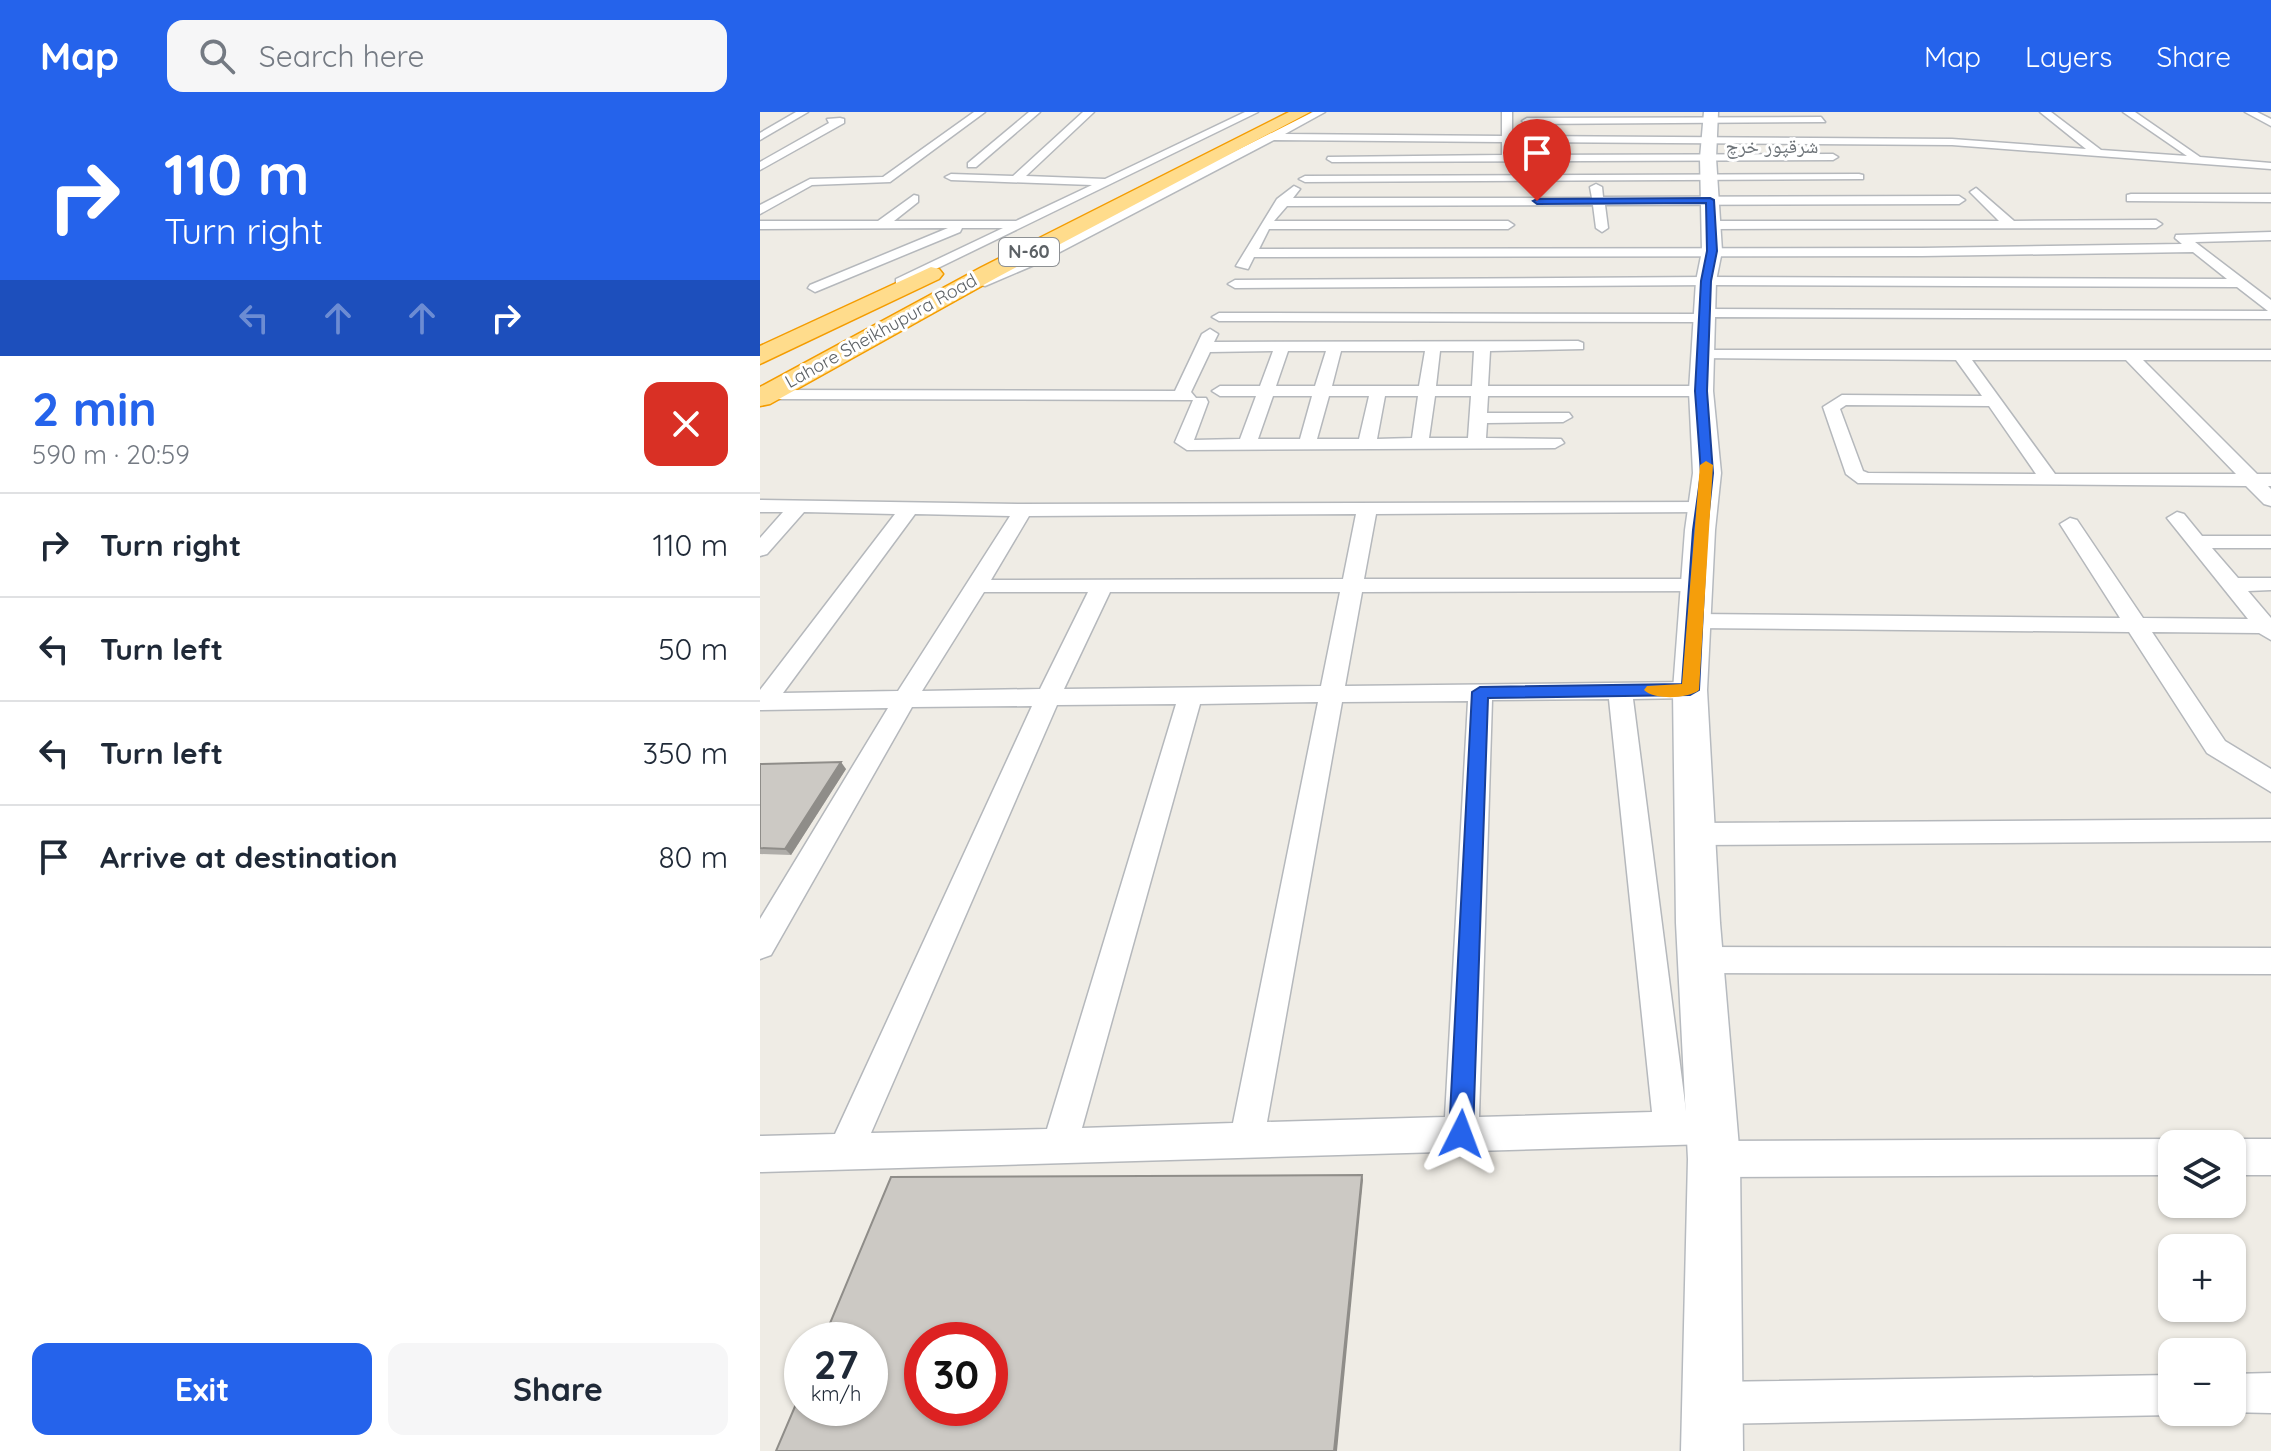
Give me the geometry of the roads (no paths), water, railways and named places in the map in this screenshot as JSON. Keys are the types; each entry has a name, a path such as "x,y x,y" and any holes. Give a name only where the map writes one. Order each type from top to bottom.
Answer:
{"highway":[{"name":"Lahore Sheikhupura Road","path":"760,356 1137,180 1274,112"},
{"name":"Lahore Sheikhupura Road","path":"763,396 936,302 1302,112"},
{"path":"821,325 776,356 772,364 785,366 809,361 879,333"}],"street":[{"path":"760,137 803,112"},
{"path":"760,167 840,121 831,121 844,112"},
{"path":"760,210 810,182 886,180 980,112"},
{"path":"972,165 1035,112"},
{"path":"1017,178 1089,112"},
{"path":"821,325 879,292 1253,112"},
{"path":"936,302 1034,260 1320,112"},
{"path":"2045,112 2097,152"},
{"path":"2128,112 2198,160"},
{"path":"2250,112 2271,123"},
{"path":"1503,300 1508,225 1507,117 1624,116 1708,238 1707,473 1690,690 1700,960 1712,1143 1712,1451"},
{"path":"1818,116 1844,157 1708,238 1818,116"},
{"path":"1272,137 1359,140 1601,139 1708,238 1922,252 2196,248"},
{"path":"1601,139 1596,201 1602,228"},
{"path":"1359,140 1305,179 1281,202 1265,225 1204,347 1190,398 1184,442 1187,445 1555,443"},
{"path":"1535,368 1834,140 1952,142 2271,166"},
{"path":"1332,159 1597,159 1708,238 2239,283"},
{"path":"1227,300 1503,300 1708,238 1855,172 1922,252"},
{"path":"951,177 1106,182"},
{"path":"1305,179 1596,178 1708,238 1961,355 2271,355"},
{"path":"1976,192 2011,225"},
{"path":"2131,198 2271,198"},
{"path":"867,238 914,199"},
{"path":"1227,300 1503,300 1708,238 1878,200 1959,200"},
{"path":"1281,202 1596,201 1708,238 2271,315"},
{"path":"815,288 967,224"},
{"path":"760,225 1020,224"},
{"path":"1250,253 1507,252 1902,226 2156,224"},
{"path":"1265,225 1508,225"},
{"path":"2271,236 2181,238 2271,307"},
{"path":"1307,444 1335,346"},
{"path":"1420,443 1433,346"},
{"path":"1204,347 1482,346 1535,368"},
{"path":"1477,443 1482,346"},
{"path":"1190,398 1195,390 1206,387 1220,391 1479,390 1535,368 1578,346"},
{"path":"1247,445 1282,347"},
{"path":"1961,355 2049,479"},
{"path":"2130,355 2262,480 2271,500"},
{"path":"1367,444 1378,391"},
{"path":"763,396 1190,398"},
{"path":"1992,401 1842,400 1831,407 1855,474 1865,479 2262,480"},
{"path":"1478,418 1563,417"},
{"path":"766,510 799,506 1023,510 1703,506"},
{"path":"760,550 799,506"},
{"path":"762,702 910,508"},
{"path":"1247,1140 1329,694 1367,508"},
{"path":"760,946 905,699 1023,510"},
{"path":"2177,518 2268,630"},
{"path":"2070,524 2216,747 2271,782"},
{"path":"2197,542 2271,542"},
{"path":"2232,585 2271,584"},
{"path":"977,586 1353,585 2268,630"},
{"path":"845,1152 1048,698 1102,586"},
{"path":"762,702 1690,690"},
{"path":"1620,691 1671,1128"},
{"path":"1461,1134 1480,692"},
{"path":"1059,1146 1190,696"},
{"path":"1697,834 2271,830"},
{"path":"1700,960 2271,961"},
{"path":"760,1154 1671,1128 1712,1143 2158,1157"},
{"path":"2246,1157 2271,1157"},
{"path":"2246,1394 2271,1393"},
{"path":"1713,1403 2158,1395"}],"district":[{"name":"شرقپور خرچ","path":"1772,146"}]}
